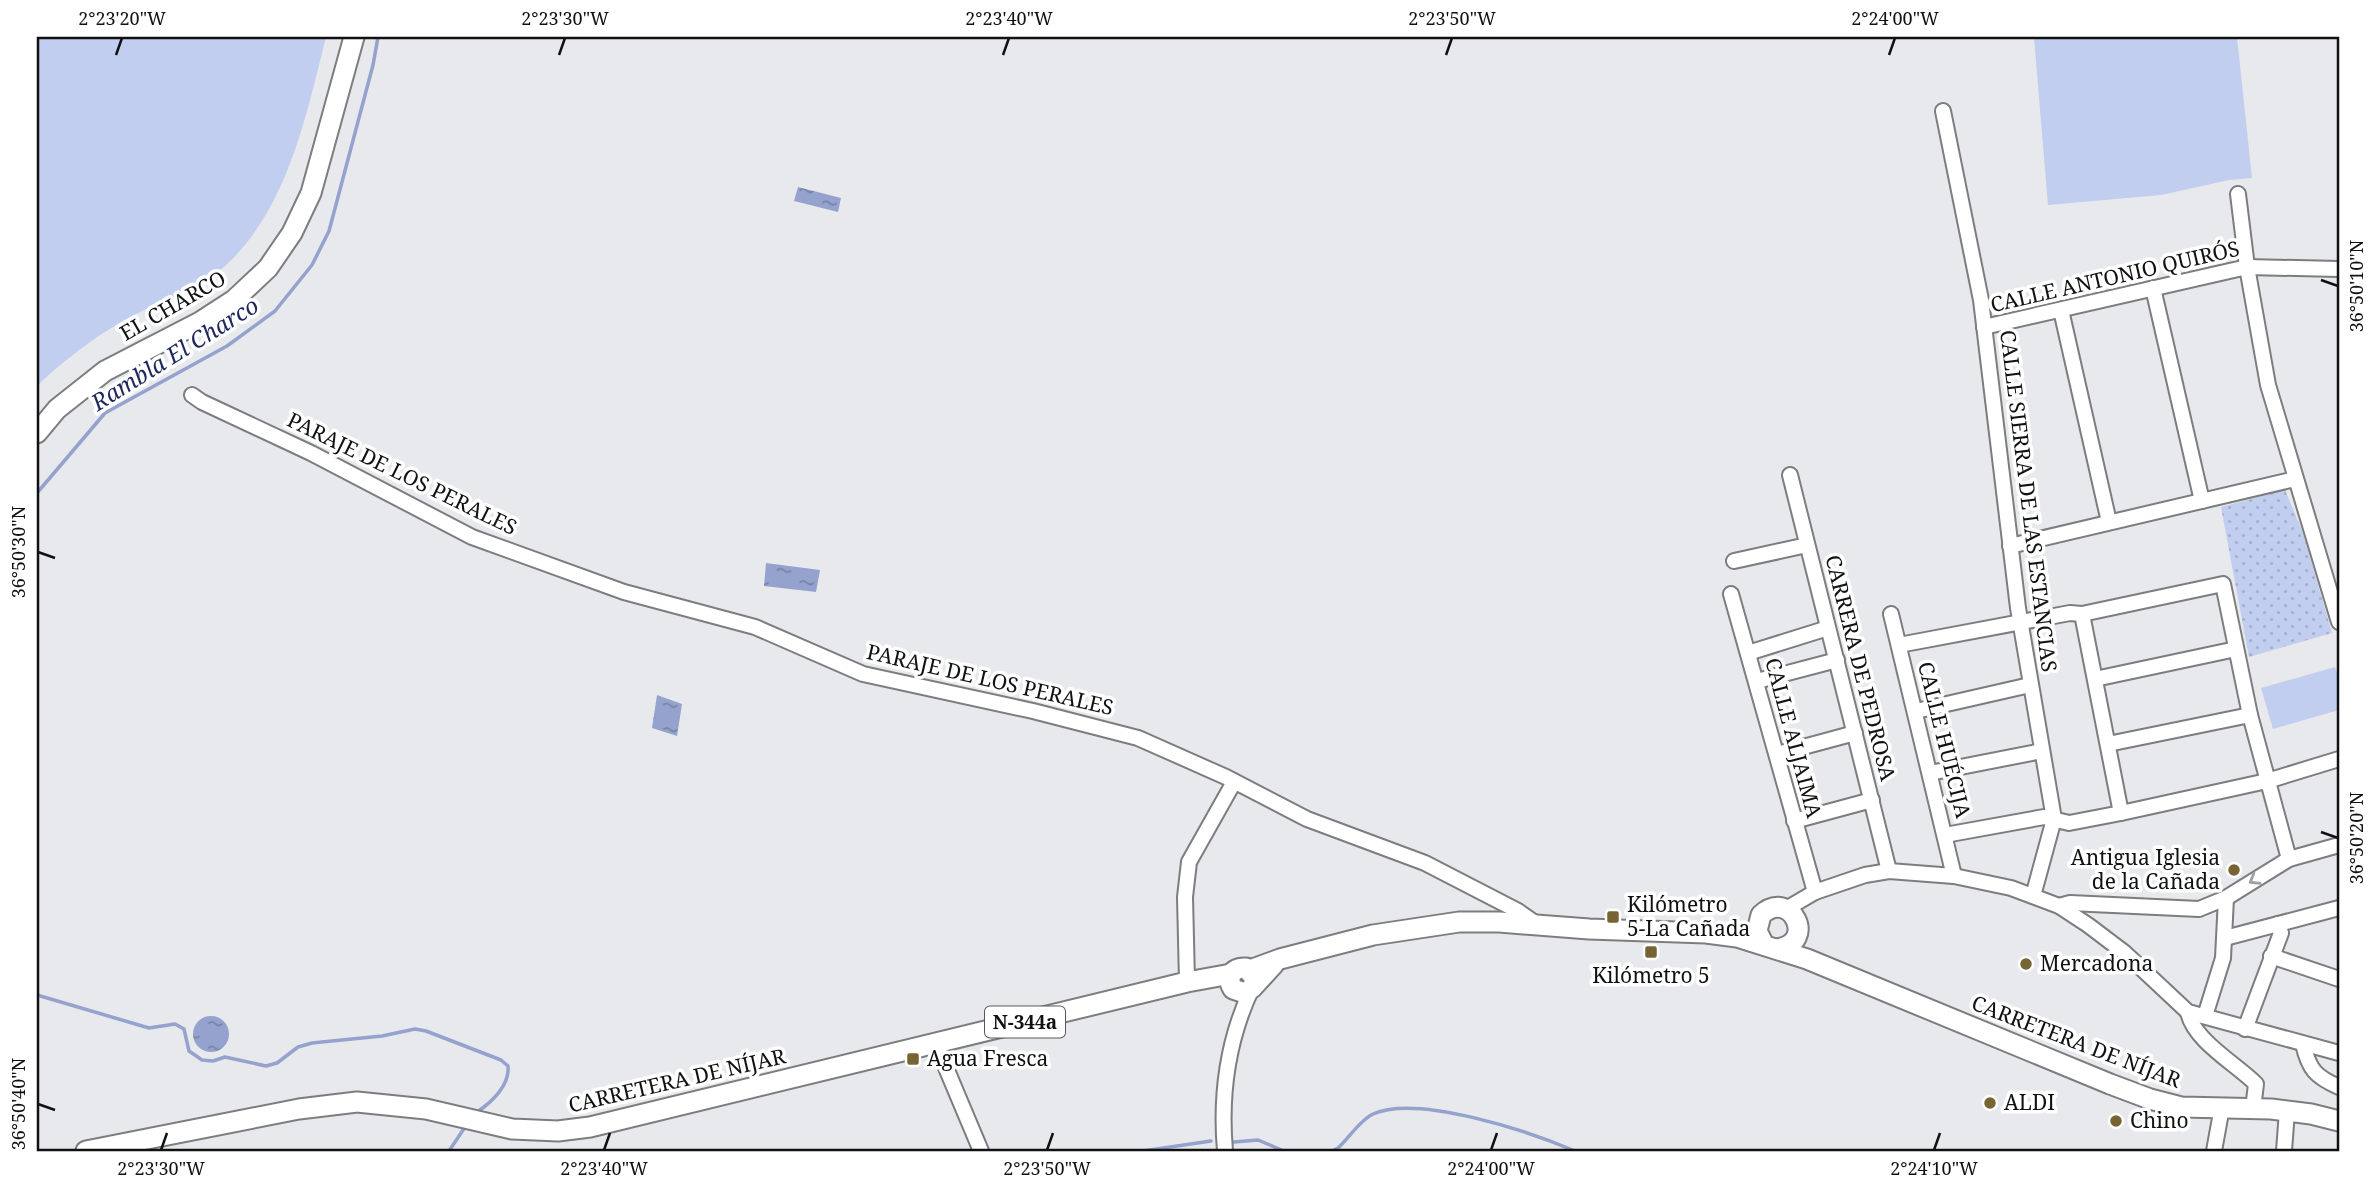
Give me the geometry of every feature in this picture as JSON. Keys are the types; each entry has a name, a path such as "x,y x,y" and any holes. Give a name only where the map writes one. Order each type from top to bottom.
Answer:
{"main road":[{"name":"EL CHARCO","path":"37,433 57,409 105,371 200,322 234,300 268,268 292,233 310,192 354,37"},
{"path":"1772,908 1786,909 1798,922 1795,939 1784,948 1770,946 1757,930 1761,915 1772,908"},
{"name":"CARRETERA DE NÍJAR","path":"1706,933 1761,915"},
{"name":"CARRETERA DE NÍJAR","path":"86,1151 299,1109 357,1102 426,1109 512,1129 558,1131 590,1127 1187,982 1244,982 1280,960 1373,935 1438,925 1499,922 1706,933 1750,939 1807,959 2150,1099 2181,1107 2287,1111 2339,1121"},
{"path":"1795,939 1807,959"}],"street":[{"name":"CALLE SIERRA DE LAS ESTANCIAS","path":"1943,111 1981,300 2010,546 2030,685 2054,818 2034,896"},
{"path":"2238,194 2247,267 2268,385 2339,622"},
{"name":"CALLE ANTONIO QUIRÓS","path":"1984,327 2247,267 2339,269"},
{"path":"2153,288 2202,501"},
{"path":"2061,310 2109,522"},
{"name":"PARAJE DE LOS PERALES","path":"192,395 472,537 624,593 755,627 863,674 1118,731 1234,782 1307,819 1426,863 1518,911 1539,926"},
{"name":"CARRERA DE PEDROSA","path":"1790,475 1889,871"},
{"path":"2010,546 2295,479"},
{"path":"1734,562 1807,545"},
{"path":"1899,645 2070,613 2082,614 2223,584 2250,715 2289,859"},
{"name":"CALLE ALJAIMA","path":"1731,594 1815,892"},
{"name":"CALLE HUÉCIJA","path":"1891,614 1954,876"},
{"path":"2082,614 2121,813"},
{"path":"1748,653 1828,628"},
{"path":"2095,679 2236,649"},
{"path":"1757,681 1837,660"},
{"path":"1916,711 2030,685"},
{"path":"2108,744 2250,715"},
{"path":"1777,754 1855,733"},
{"path":"1930,773 2042,751"},
{"path":"1945,835 2044,817 2068,823 2121,813 2267,781 2339,759"},
{"path":"1187,982 1185,897 1189,862 1234,782"},
{"path":"1794,821 1872,800"},
{"path":"2059,906 2070,903 2199,909 2226,898 2289,859 2339,845"},
{"path":"1786,909 1815,892 1865,875 1889,871 1954,876 1999,885 2059,906 2088,925 2125,953 2188,1012 2339,1053"},
{"path":"2204,1016 2223,958 2226,898"},
{"path":"2225,938 2339,908"},
{"path":"2245,1029 2281,933 2278,924"},
{"path":"2272,956 2339,979"},
{"path":"1225,1151 1223,1095 1229,1049 1240,1014 1244,982"},
{"path":"2188,1012 2197,1032 2256,1084 2253,1109"},
{"path":"936,1044 981,1151"},
{"path":"2303,1044 2307,1062 2320,1079 2339,1087"},
{"path":"2214,1151 2222,1107"},
{"path":"2284,1151 2287,1111"}],"shaded area":[{"path":"37,37 326,37 308,107 284,178 249,240 224,267 194,289 143,310 111,328 37,386"},
{"path":"2034,37 2237,37 2252,178 2229,180 2161,195 2048,205"},
{"path":"2285,490 2303,533 2332,633 2249,657 2221,507"},
{"path":"2335,667 2339,679 2339,710 2273,729 2261,688"}],"water":[{"path":"798,187 841,198 838,212 794,201"},
{"path":"766,563 820,570 816,592 764,586"},
{"path":"657,695 682,704 677,736 652,728"},
{"path":"211,1016 224,1021 229,1034 224,1047 211,1052 198,1047 193,1034 198,1021"}],"waterway":[{"name":"Rambla El Charco","path":"37,493 105,413 227,346 275,311 312,265 329,231 378,37"},
{"path":"37,995 149,1028 175,1024 184,1029 189,1051 202,1060 213,1061 225,1057 266,1066 277,1063 298,1047 312,1043 382,1036 415,1029 426,1031 501,1060 508,1066 503,1086 494,1098 477,1112"},
{"path":"1332,1151 1368,1117 1393,1109 1445,1112 1474,1118 1531,1134 1575,1151"},
{"path":"449,1151 465,1127"},
{"path":"1234,1142 1258,1140 1284,1151"},
{"path":"1143,1151 1211,1141"}],"place":[{"name":"Antigua Iglesia de la Cañada","path":"2234,870"},
{"name":"Kilómetro 5-La Cañada","path":"1613,917"},
{"name":"Kilómetro 5","path":"1651,952"},
{"name":"Mercadona","path":"2026,964"},
{"name":"Agua Fresca","path":"913,1059"},
{"name":"ALDI","path":"1990,1103"},
{"name":"Chino","path":"2116,1121"}]}
